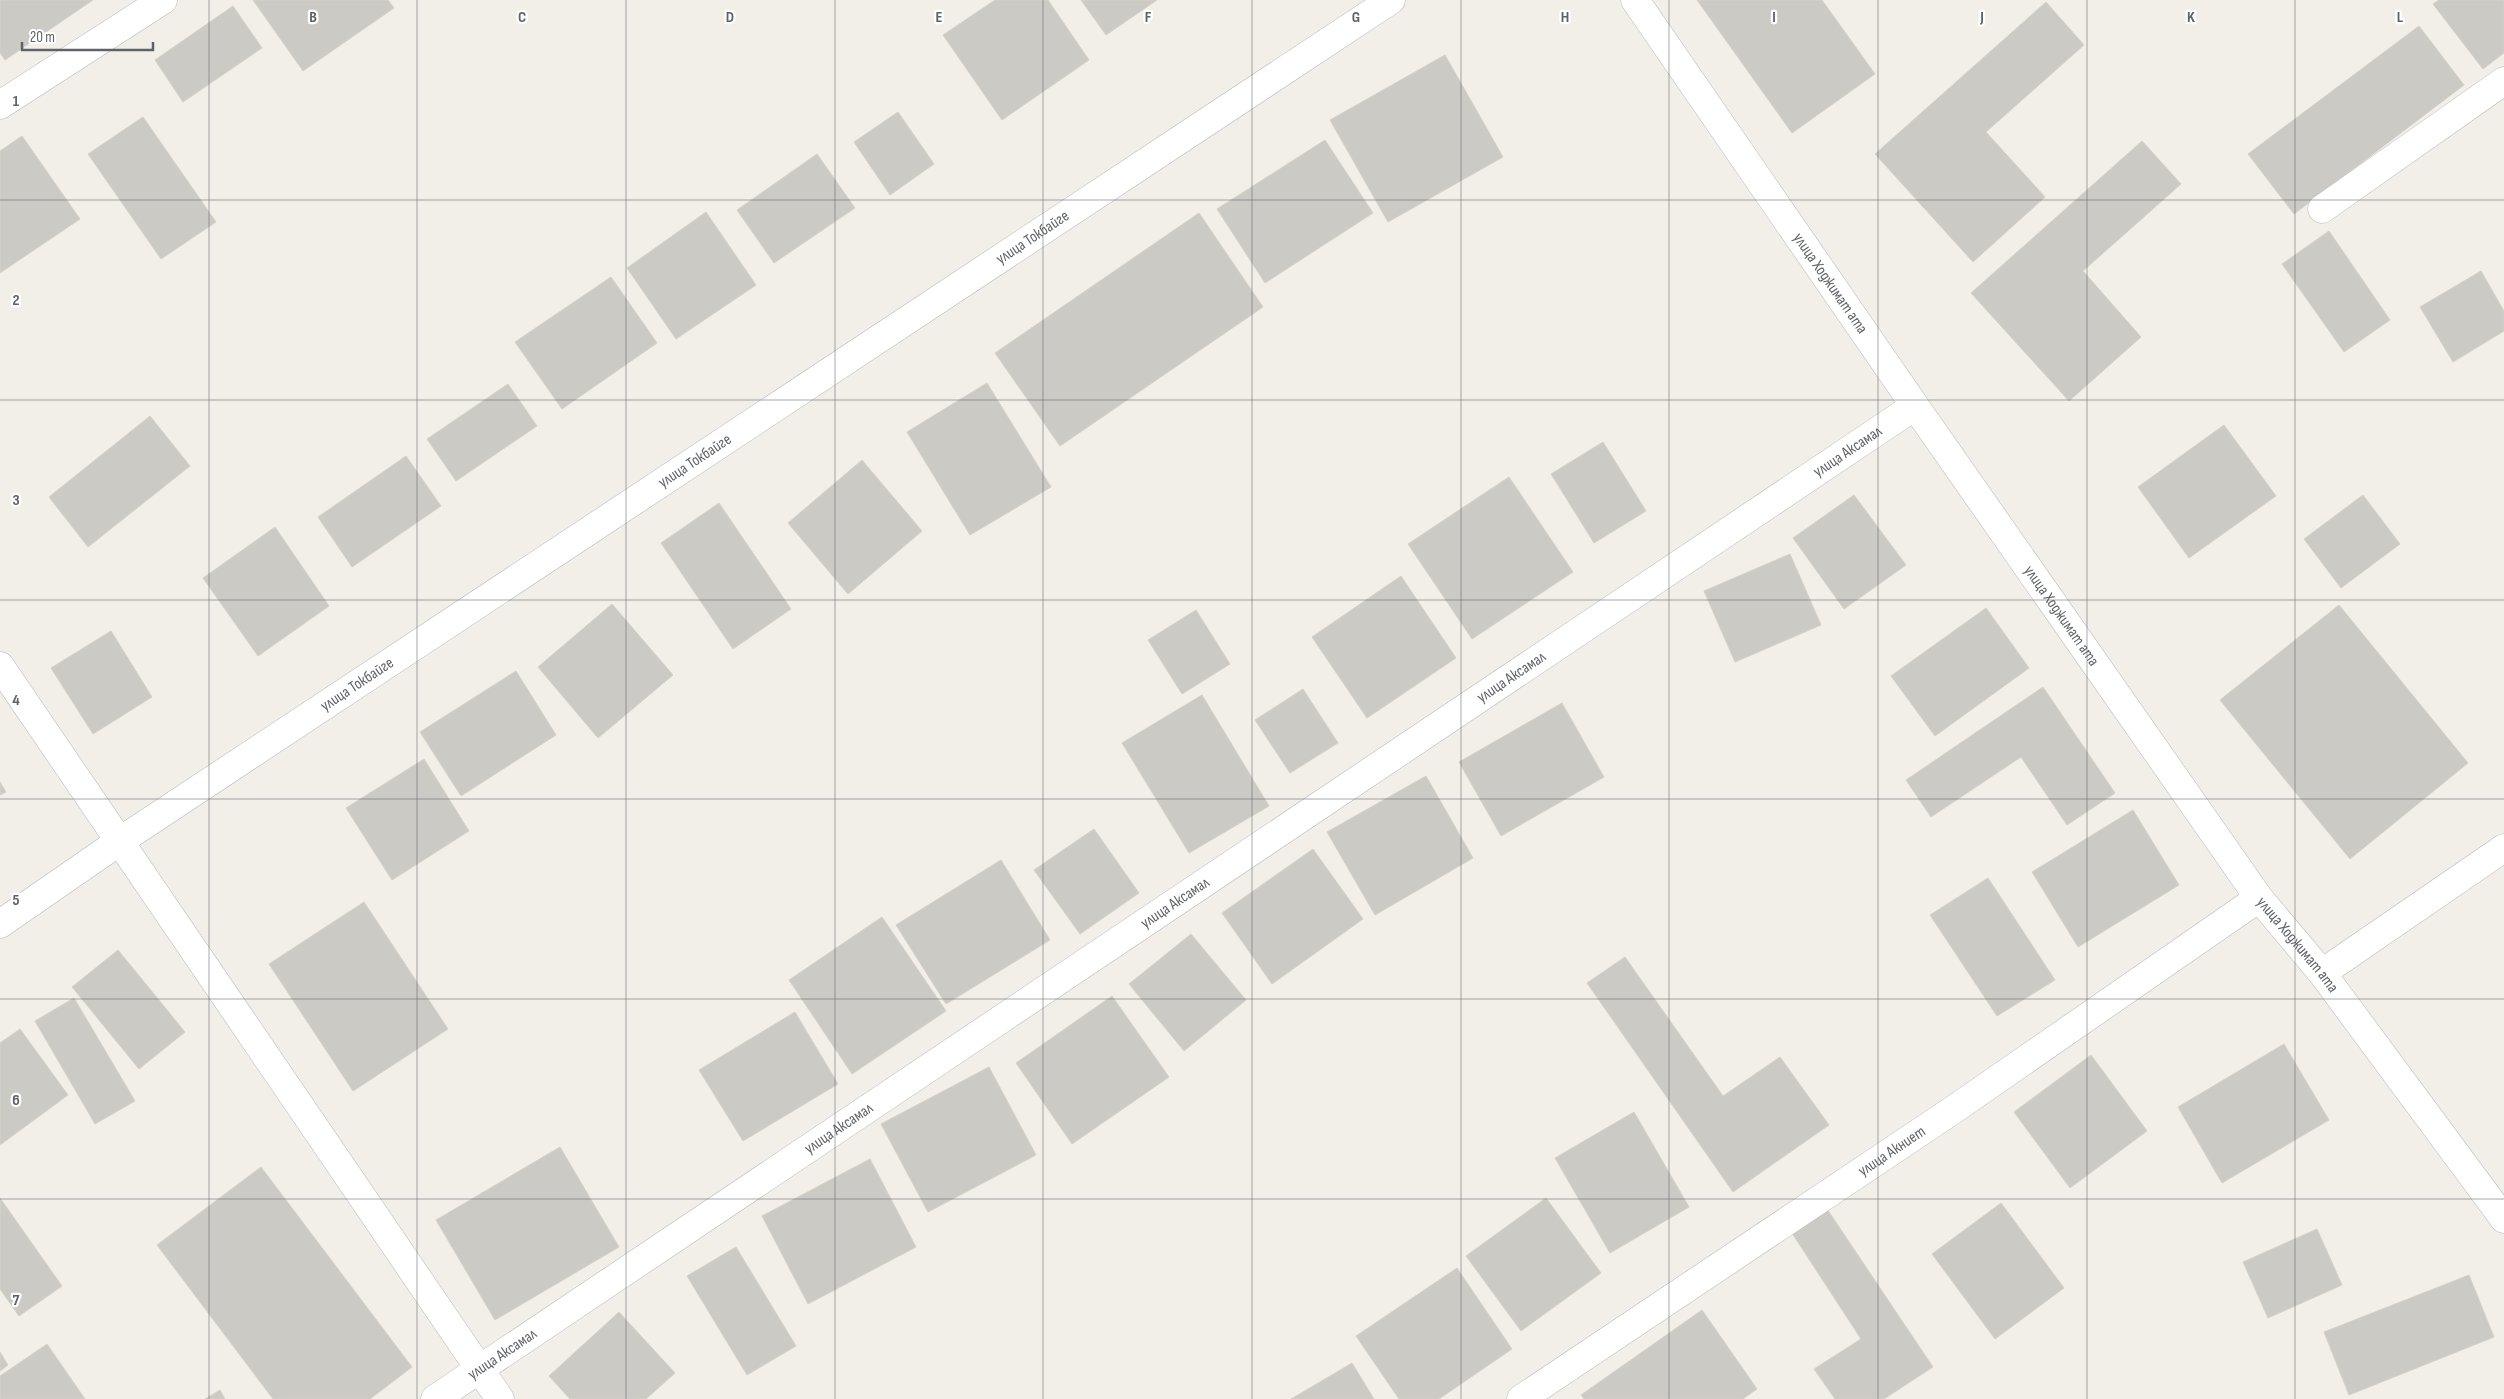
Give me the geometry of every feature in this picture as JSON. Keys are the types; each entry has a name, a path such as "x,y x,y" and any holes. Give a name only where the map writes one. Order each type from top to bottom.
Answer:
{"street":[{"path":"0,105 163,0"},
{"name":"улица Токбайге","path":"0,924 120,841 1391,0"},
{"name":"улица Ходжимат ата","path":"1635,0 1915,406 2259,898 2322,973 2504,1220"},
{"path":"2322,209 2504,81"},
{"name":"улица Аксамал","path":"435,1399 1915,406"},
{"path":"0,666 500,1399"},
{"path":"2322,973 2504,848"},
{"name":"улица Акниет","path":"1521,1399 1944,1115 2259,898"}],"building":[{"path":"0,0 93,0 5,60 0,53"},
{"path":"253,0 388,0 394,8 303,71"},
{"path":"995,0 1048,0 1089,60 1002,120 943,35"},
{"path":"1081,0 1157,0 1106,35"},
{"path":"1697,0 1822,0 1875,74 1792,133"},
{"path":"2439,0 2504,0 2504,53 2483,69 2433,4"},
{"path":"2046,2 2084,45 1986,132 2045,197 1973,262 1875,154"},
{"path":"233,6 262,48 183,102 155,60"},
{"path":"2419,26 2464,85 2294,214 2248,154"},
{"path":"1445,55 1503,157 1388,222 1330,120"},
{"path":"898,112 934,164 890,195 854,142"},
{"path":"143,117 216,222 161,259 88,154"},
{"path":"22,136 80,219 0,273 0,151"},
{"path":"1325,140 1373,213 1265,283 1217,209"},
{"path":"2142,141 2181,184 2083,271 2141,337 2069,401 1971,293"},
{"path":"817,154 855,208 774,263 737,210"},
{"path":"706,212 756,285 676,339 627,268"},
{"path":"1199,213 1263,307 1060,446 995,353"},
{"path":"2329,231 2390,320 2344,352 2282,264"},
{"path":"2481,271 2504,311 2504,331 2453,362 2420,307"},
{"path":"611,277 657,343 562,409 515,342"},
{"path":"987,383 1051,487 970,535 907,432"},
{"path":"508,384 537,426 456,481 427,439"},
{"path":"150,416 190,466 88,547 49,497"},
{"path":"2224,425 2276,496 2189,558 2138,487"},
{"path":"1603,442 1646,511 1594,543 1551,474"},
{"path":"406,456 441,506 352,567 318,517"},
{"path":"862,460 922,531 848,594 788,523"},
{"path":"1509,477 1573,572 1472,639 1408,544"},
{"path":"1854,495 1906,565 1844,609 1793,538"},
{"path":"2363,495 2400,544 2341,588 2304,539"},
{"path":"719,503 791,609 733,649 661,543"},
{"path":"275,527 329,606 258,656 203,578"},
{"path":"1790,554 1821,625 1735,662 1704,591"},
{"path":"1401,576 1456,658 1367,718 1312,637"},
{"path":"612,604 673,675 598,738 538,667"},
{"path":"2339,605 2468,763 2350,859 2220,700"},
{"path":"1986,608 2029,668 1935,736 1891,676"},
{"path":"1196,610 1230,664 1182,694 1148,640"},
{"path":"111,631 152,697 93,734 51,668"},
{"path":"516,671 556,735 461,796 420,732"},
{"path":"2043,687 2115,793 2067,825 2021,757 1931,817 1906,780"},
{"path":"1303,689 1338,743 1290,773 1255,720"},
{"path":"1202,695 1269,806 1189,853 1122,743"},
{"path":"1562,703 1604,777 1501,836 1459,762"},
{"path":"424,759 469,831 392,880 346,808"},
{"path":"1426,776 1473,858 1375,915 1327,832"},
{"path":"0,782 6,792 0,795"},
{"path":"2133,810 2179,885 2078,947 2032,872"},
{"path":"1094,829 1139,893 1080,934 1034,870"},
{"path":"1313,849 1363,919 1272,984 1222,913"},
{"path":"1001,860 1050,940 946,1004 896,925"},
{"path":"1988,878 2055,980 1997,1016 1930,915"},
{"path":"364,902 448,1029 353,1091 269,964"},
{"path":"882,917 946,1011 852,1074 789,980"},
{"path":"1191,934 1246,1000 1184,1051 1129,984"},
{"path":"118,950 185,1032 139,1069 72,987"},
{"path":"1625,957 1723,1096 1780,1057 1829,1125 1733,1192 1587,983"},
{"path":"1112,996 1169,1077 1072,1144 1016,1063"},
{"path":"74,998 135,1101 95,1124 35,1021"},
{"path":"795,1012 838,1084 743,1141 699,1070"},
{"path":"20,1029 68,1095 0,1145 0,1043"},
{"path":"2284,1044 2329,1120 2222,1183 2178,1107"},
{"path":"2091,1055 2147,1131 2070,1188 2014,1112"},
{"path":"989,1067 1036,1155 928,1212 881,1124"},
{"path":"1634,1112 1689,1207 1610,1253 1555,1158"},
{"path":"560,1147 619,1247 495,1320 436,1220"},
{"path":"870,1159 916,1247 808,1304 762,1216"},
{"path":"261,1167 412,1367 370,1399 273,1399 157,1245"},
{"path":"0,1198 62,1286 19,1316 0,1289"},
{"path":"1546,1198 1601,1273 1521,1331 1466,1256"},
{"path":"2001,1203 2064,1288 1995,1339 1932,1254"},
{"path":"1825,1206 1933,1367 1884,1399 1835,1399 1814,1369 1861,1339 1788,1227"},
{"path":"2317,1229 2342,1285 2268,1318 2243,1262"},
{"path":"736,1247 796,1346 747,1375 687,1276"},
{"path":"1457,1268 1512,1349 1439,1399 1399,1399 1356,1336"},
{"path":"2469,1275 2494,1337 2349,1395 2324,1332"},
{"path":"1702,1310 1757,1389 1743,1399 1584,1399 1581,1395"},
{"path":"619,1312 675,1373 646,1399 570,1399 549,1376"},
{"path":"47,1344 85,1399 0,1399 0,1376"},
{"path":"0,1352 8,1365 0,1371"},
{"path":"1352,1363 1374,1399 1291,1399"},
{"path":"220,1390 225,1399 205,1399"}]}
